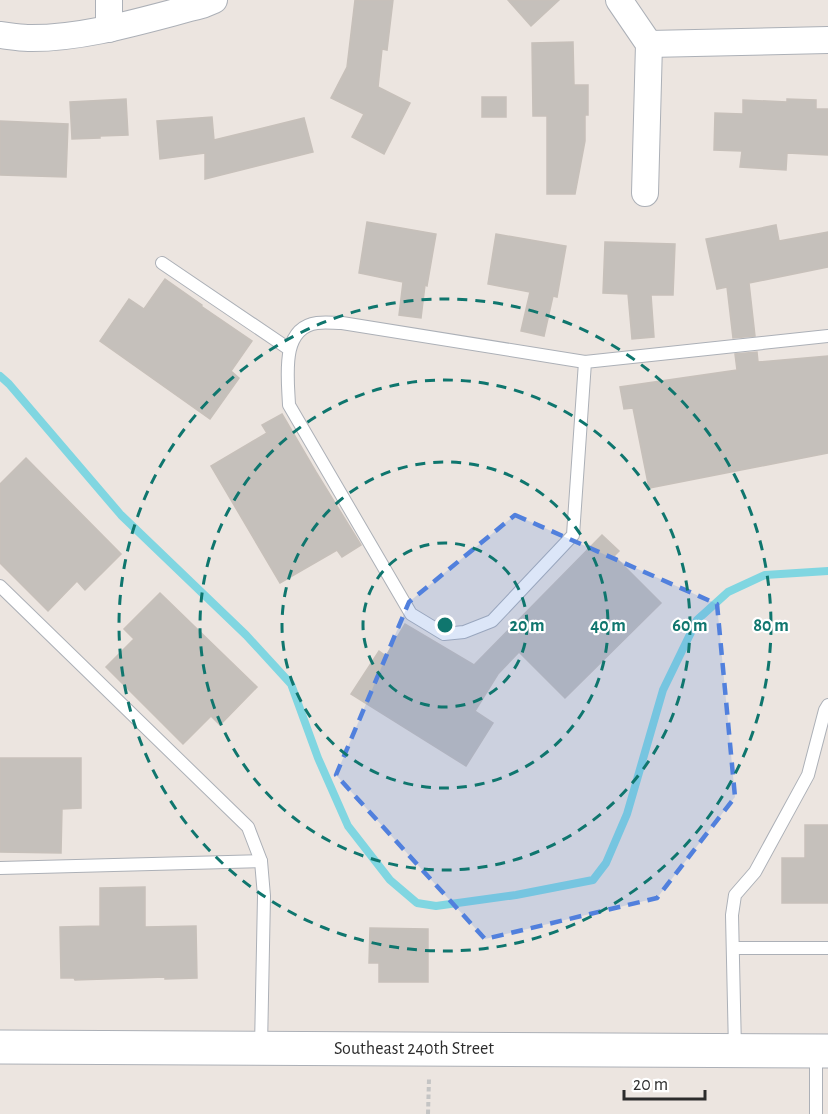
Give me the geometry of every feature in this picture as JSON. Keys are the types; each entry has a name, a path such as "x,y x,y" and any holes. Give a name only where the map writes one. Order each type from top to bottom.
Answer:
{"main road":[{"name":"Southeast 240th Street","path":"0,1047 822,1051"}],"street":[{"path":"109,0 109,29"},
{"path":"0,35 28,38 109,29 214,0"},
{"path":"619,0 649,44 645,193"},
{"path":"649,44 828,40"}],"lane":[{"path":"162,263 289,349"},
{"path":"585,362 573,535 492,621 464,633 444,634 411,614 289,405 287,374 289,349 299,331 315,323 342,323 585,362 828,336"},
{"path":"0,586 248,826 261,861 264,896 261,1049"},
{"path":"735,1051 732,915 735,894 755,872 808,775 828,705"},
{"path":"0,868 261,861"},
{"path":"733,948 828,948"},
{"path":"816,1114 822,1051"}],"highlighted area":[{"path":"515,515 717,604 735,797 657,898 485,939 336,775 409,602"}],"building":[{"path":"355,0 393,0 387,50 382,49 378,87 410,103 384,154 352,137 364,114 331,98 347,67"},
{"path":"508,0 559,0 531,26"},
{"path":"573,42 574,85 588,85 585,141 575,194 547,194 547,116 533,116 532,43"},
{"path":"482,97 506,97 506,117 482,117"},
{"path":"126,99 128,135 72,139 70,102"},
{"path":"787,99 816,100 816,109 828,109 828,155 787,153 786,170 740,167 742,151 714,150 715,113 743,114 743,100 787,102"},
{"path":"212,117 214,140 304,118 313,152 205,179 205,153 160,159 157,121"},
{"path":"0,121 68,124 66,177 0,175"},
{"path":"367,222 436,234 427,286 425,285 421,318 399,315 403,282 359,273"},
{"path":"776,225 779,241 828,232 828,267 749,283 755,336 733,338 727,287 717,289 706,239"},
{"path":"496,234 566,246 557,297 553,296 544,336 521,331 530,292 488,284"},
{"path":"605,242 675,244 673,295 651,295 654,337 632,339 628,294 603,293"},
{"path":"165,279 252,341 231,371 239,378 210,419 100,341 129,299 144,309"},
{"path":"757,352 758,362 828,356 828,453 649,488 633,408 624,409 620,387 737,370 735,354"},
{"path":"282,414 361,545 342,557 337,550 280,583 211,466 267,433 262,425"},
{"path":"26,458 121,554 85,590 77,581 48,611 0,563 0,484"},
{"path":"602,535 619,551 614,556 661,603 565,698 519,652 498,674 475,711 493,723 466,766 351,694 379,651 386,656 405,624 474,665"},
{"path":"160,593 257,687 220,725 211,716 183,744 106,667 134,639 124,629"},
{"path":"0,758 81,758 81,808 62,809 61,853 0,852"},
{"path":"805,825 828,825 828,903 782,903 782,858 805,858"},
{"path":"145,887 145,927 196,926 197,978 75,980 74,978 61,978 60,927 100,926 100,888"},
{"path":"370,928 428,929 428,982 379,982 379,963 369,963"}],"waterway":[{"path":"0,376 121,515 246,635 291,684 318,758 348,826 390,880 417,903 436,906 516,895 593,880 606,863 627,814 663,690 697,620 728,592 765,575 828,571"}]}
